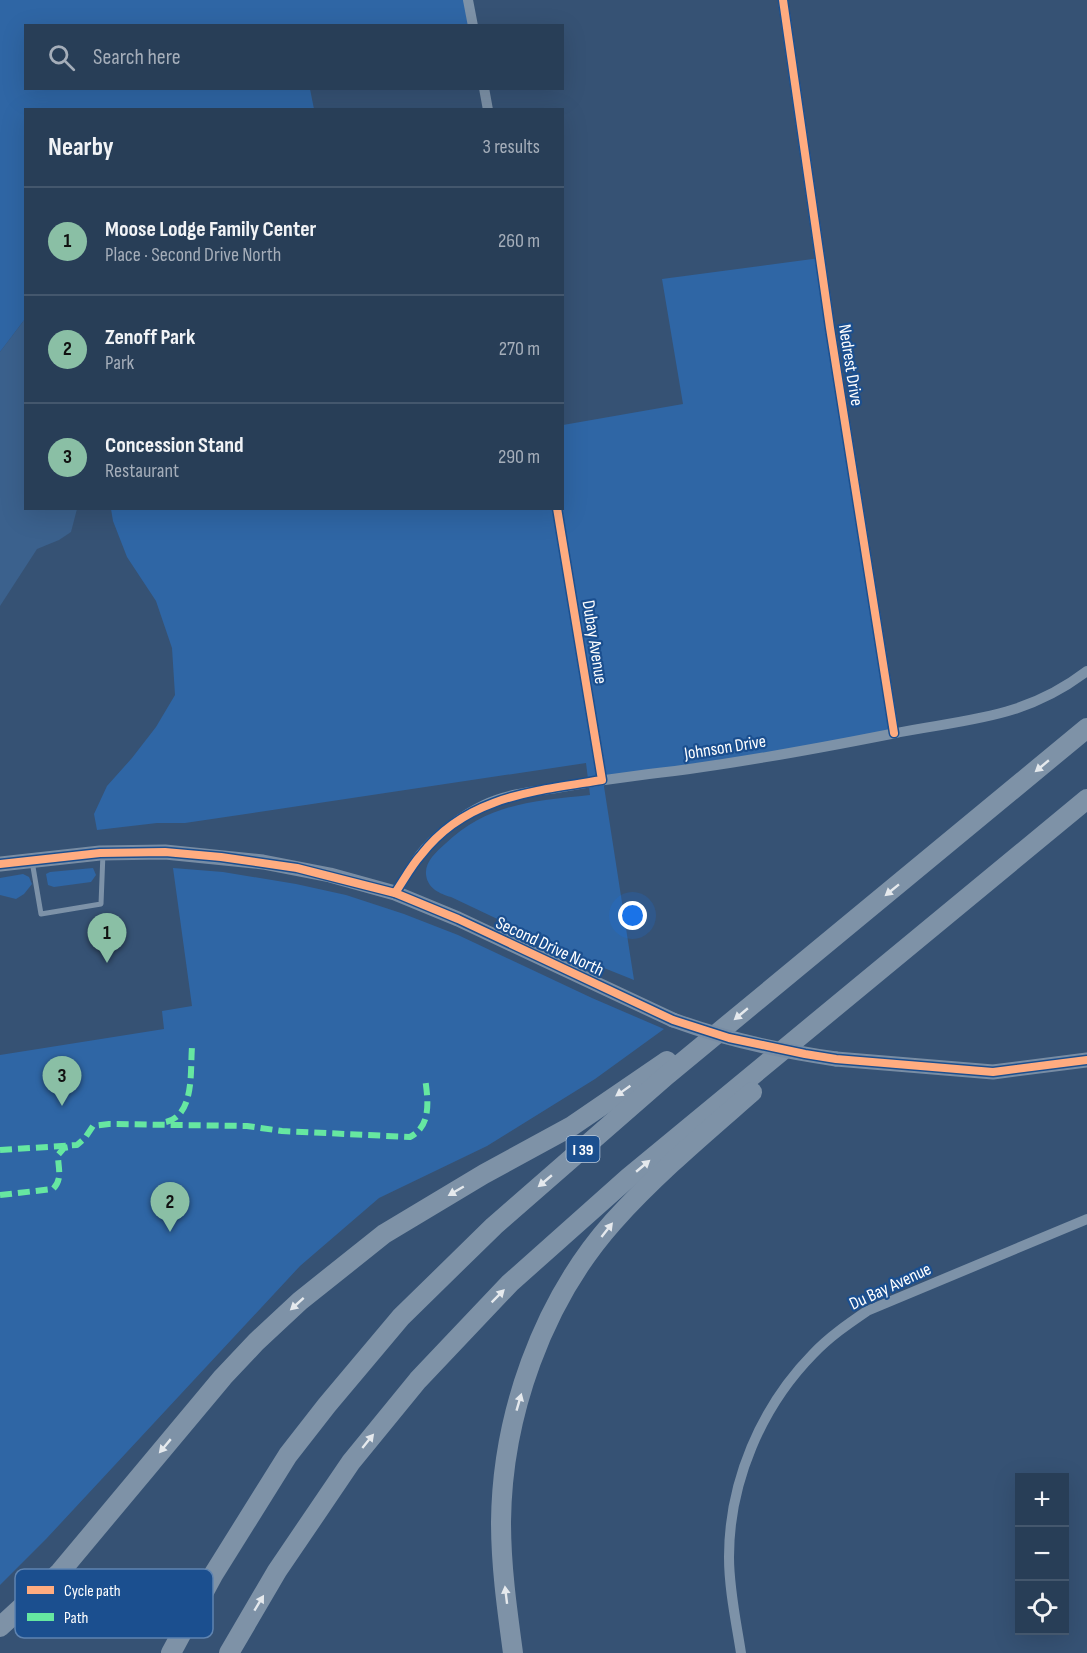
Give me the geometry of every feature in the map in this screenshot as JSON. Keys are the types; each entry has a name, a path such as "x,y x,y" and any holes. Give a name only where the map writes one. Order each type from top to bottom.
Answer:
{"highway":[{"name":"I 39","path":"213,1575 288,1455 327,1405 401,1317 494,1226 710,1041 1087,728"},
{"path":"229,1653 277,1571 351,1462 418,1380 510,1283 628,1178 1087,800"},
{"path":"63,1569 223,1377 300,1301 344,1265 384,1234 420,1211 573,1126 674,1056 710,1041"},
{"path":"513,1653 502,1552 503,1489 517,1408 546,1330 569,1283 612,1224 649,1184 771,1075 790,1044"},
{"path":"0,1627 15,1613"},
{"name":"I 39","path":"171,1653 179,1638"}],"street":[{"path":"468,0 473,24"},
{"name":"Nedrest Drive","path":"783,0 830,328 894,733"},
{"path":"484,90 488,108"},
{"name":"Dubay Avenue","path":"557,510 602,780"},
{"name":"Johnson Drive","path":"395,893 421,854 446,830 484,805 515,795 602,780 692,770 985,718 1009,712 1060,689 1087,671"},
{"name":"Second Drive North","path":"0,864 103,852 165,852 262,862 330,875 395,893 458,919 673,1020 729,1038 836,1059 993,1071 1087,1059"},
{"name":"Du Bay Avenue","path":"741,1653 730,1568 734,1508 747,1459 759,1430 792,1377 837,1332 867,1311 1087,1219"}],"lane":[{"path":"32,860 41,914 101,904 103,852"}],"shaded area":[{"path":"0,0 468,0 473,24 24,24 24,90 310,90 314,108 24,108 24,320 0,352"},
{"path":"820,258 894,733 603,780 634,980 579,958 443,894 431,887 427,879 427,865 435,854 461,830 478,820 513,806 590,795 586,763 185,823 157,823 97,830 94,814 107,786 156,727 175,695 172,648 156,601 127,557 111,510 564,510 564,425 683,404 662,279"},
{"path":"24,320 24,510 77,510 71,532 37,549 0,606 0,352"},
{"path":"93,868 96,875 91,882 54,887 48,885 46,874 50,872"},
{"path":"173,868 223,872 296,884 346,895 404,914 458,935 664,1029 595,1079 487,1146 379,1198 300,1266 47,1538 0,1585 0,1055 164,1029 162,1011 192,1006"},
{"path":"23,874 29,877 32,884 24,894 16,899 0,895 0,878"}],"marked path":[{"path":"166,1122 175,1118 182,1111 186,1102 191,1079 192,1047"},
{"path":"0,1150 77,1145 93,1126 109,1124 247,1126 282,1131 410,1137 417,1132 425,1119 427,1111 425,1078"},
{"path":"0,1195 53,1189 59,1177 58,1155 64,1148 69,1147"}],"cycle path":[{"path":"783,0 830,328 894,733"},
{"path":"395,893 411,868 439,835 480,808 527,793 602,780 557,510"},
{"path":"0,864 100,853 165,852 297,868 395,893 458,919 673,1020 729,1038 836,1059 993,1072 1087,1060"}],"place":[{"name":"Moose Lodge Family Center","path":"107,963"},
{"name":"Concession Stand","path":"62,1106"},
{"name":"Zenoff Park","path":"170,1232"}]}
